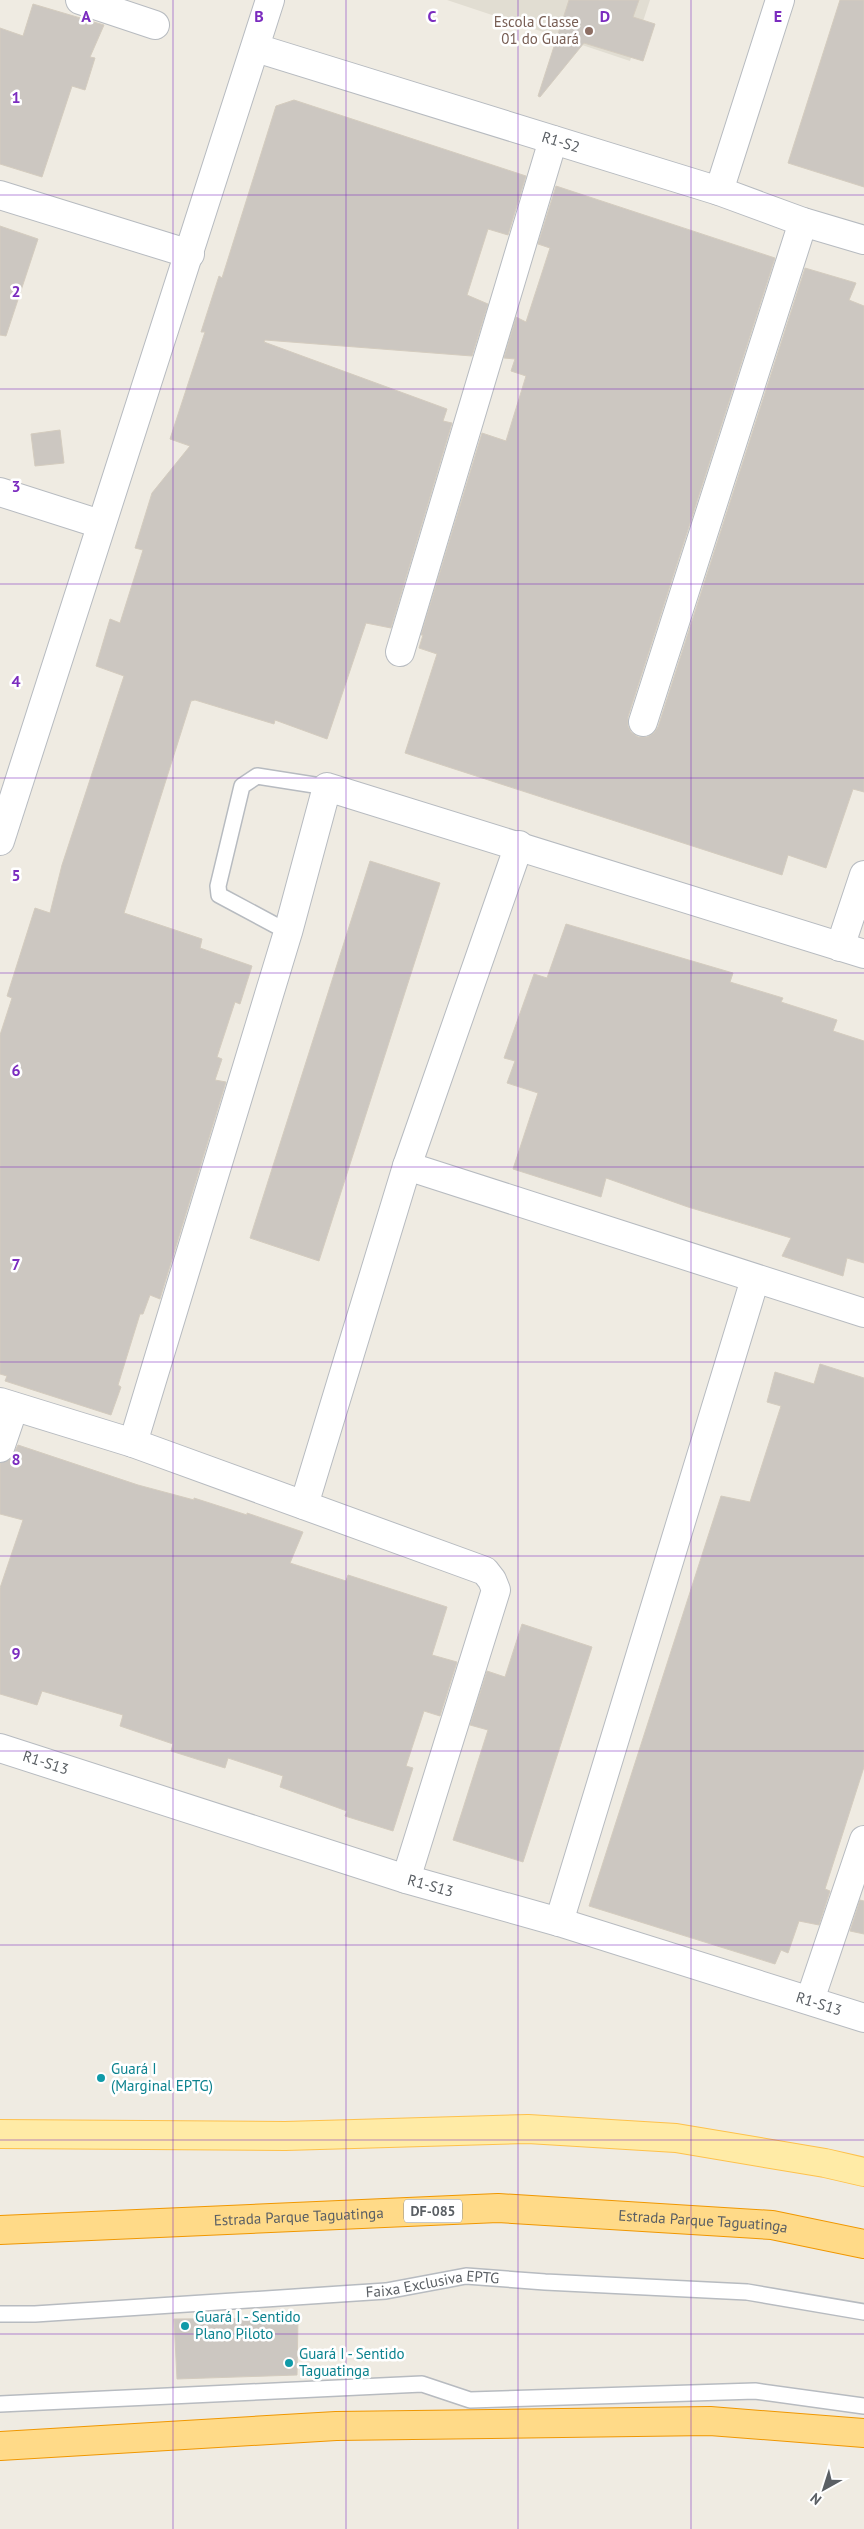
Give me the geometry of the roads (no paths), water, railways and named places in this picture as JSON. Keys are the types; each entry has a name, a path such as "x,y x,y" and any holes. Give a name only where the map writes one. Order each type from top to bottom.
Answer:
{"highway":[{"name":"Estrada Parque Taguatinga","path":"0,2230 498,2208 772,2225 864,2244"},
{"path":"0,2446 356,2426 710,2421 864,2433"}],"main road":[{"path":"0,2134 285,2136 528,2129 676,2138 825,2163 864,2172"}],"street":[{"path":"80,0 155,25"},
{"path":"0,841 8,786 100,524 190,254 270,0"},
{"path":"719,191 780,0"},
{"name":"R1-S2","path":"256,48 719,191 803,222 864,240"},
{"path":"400,652 553,140"},
{"path":"0,194 190,254"},
{"path":"643,722 803,222"},
{"path":"0,492 100,524"},
{"path":"132,1443 288,932 327,787 519,845 852,950 864,875"},
{"path":"304,1505 407,1166 519,845"},
{"path":"407,1166 755,1279 864,1312"},
{"path":"559,1922 755,1279"},
{"path":"0,1448 7,1404 132,1443 485,1571 492,1580 496,1590 406,1879"},
{"name":"R1-S13","path":"0,1748 406,1879 559,1922 864,2018"},
{"path":"810,2000 864,1840"}],"lane":[{"path":"288,932 219,895 218,886 242,786 257,776 327,787"},
{"name":"Faixa Exclusiva EPTG","path":"0,2314 35,2314 386,2291 466,2276 747,2292 864,2312"},
{"path":"0,2404 422,2384 470,2400 755,2391 864,2406"}],"place":[{"name":"Escola Classe 01 do Guará","path":"589,31"},
{"name":"Guará I (Marginal EPTG)","path":"101,2078"},
{"name":"Guará I - Sentido Plano Piloto","path":"185,2326"},
{"name":"Guará I - Sentido Taguatinga","path":"289,2363"}]}
